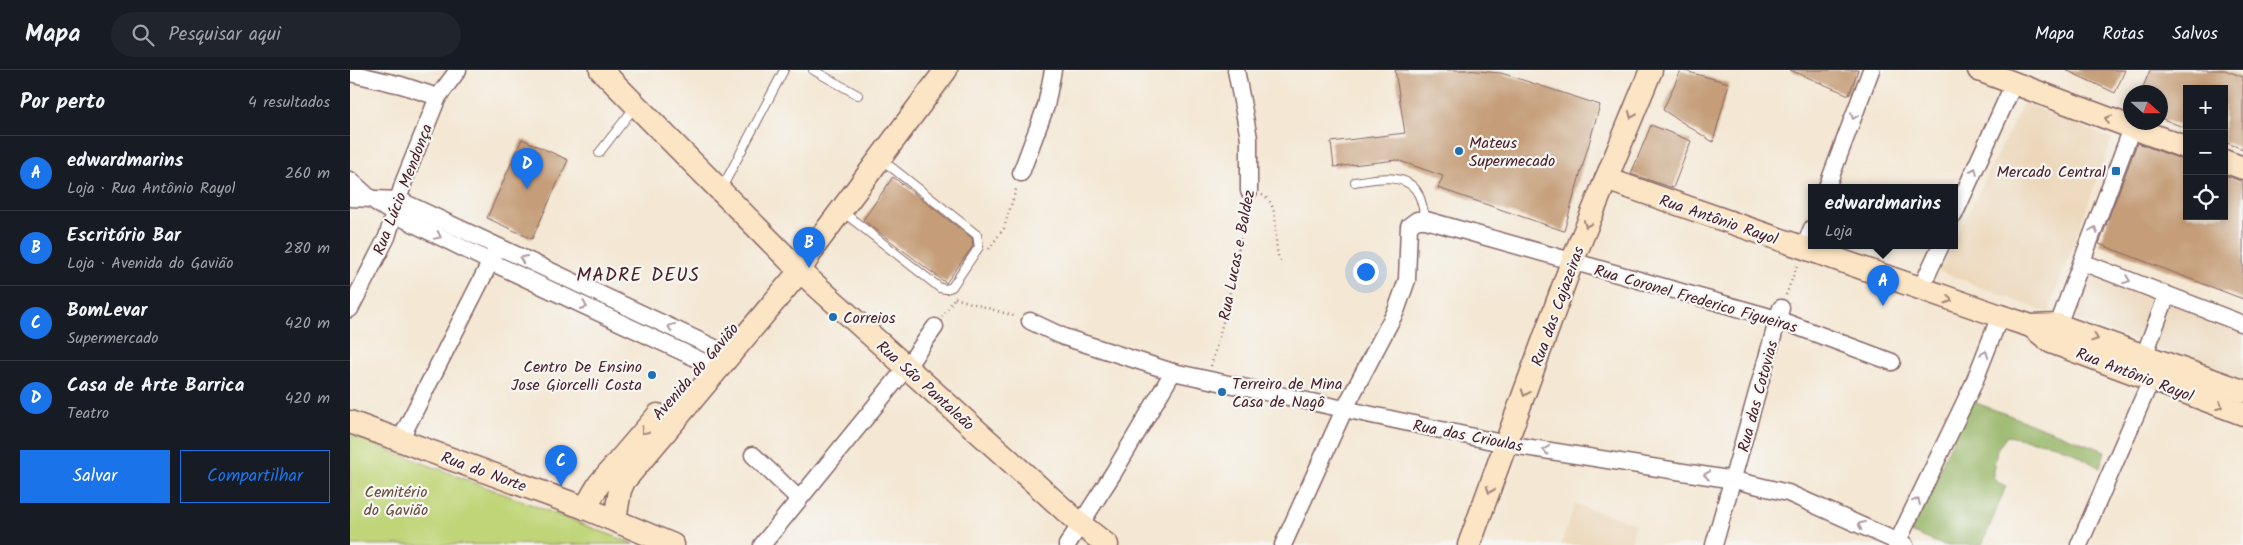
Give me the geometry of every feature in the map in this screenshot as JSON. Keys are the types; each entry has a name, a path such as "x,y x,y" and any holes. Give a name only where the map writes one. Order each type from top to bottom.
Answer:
{"street":[{"name":"Rua Lúcio Mendonça","path":"350,309 387,237 404,181 438,97 458,70"},
{"name":"Rua São Pantaleão","path":"601,70 721,189 795,266 1080,524 1107,545"},
{"name":"Avenida do Gavião","path":"585,508 599,484 631,458 816,244 946,70"},
{"path":"1021,173 1046,106 1053,70"},
{"name":"Rua Lucas e Baldez","path":"1236,70 1249,138 1249,191"},
{"name":"Rua das Cajazeiras","path":"1470,545 1572,262 1651,70"},
{"path":"1828,184 1871,70"},
{"path":"1979,70 2123,125"},
{"path":"350,73 401,85 438,97"},
{"path":"1958,206 2014,83"},
{"path":"2058,325 2131,130"},
{"path":"2138,130 2183,147"},
{"path":"2228,162 2243,168"},
{"name":"Rua Antônio Rayol","path":"1606,179 1808,238"},
{"path":"350,180 371,199"},
{"path":"350,198 371,199 397,207 498,247 635,310 715,359"},
{"path":"397,207 491,262 628,326 715,359"},
{"path":"1283,545 1344,410 1396,311 1407,280 1409,226 1418,221"},
{"name":"Rua Coronel Frederico Figueiras","path":"1418,221 1779,314 1892,362"},
{"path":"400,440 498,247"},
{"name":"Rua Antônio Rayol","path":"1832,249 1920,290 2031,326 2058,325 2243,391"},
{"path":"1920,290 1939,249"},
{"path":"2082,262 2243,324"},
{"path":"558,294 565,279"},
{"path":"2144,356 2167,295"},
{"path":"628,326 635,310"},
{"name":"Rua das Cotovias","path":"1714,545 1734,480 1779,314"},
{"path":"1899,544 1973,385 2000,316"},
{"name":"Rua das Crioulas","path":"1030,322 1064,337 1173,372 1506,444 1734,480 1788,494 1899,544"},
{"name":"Rua Antônio Rayol","path":"2031,326 2051,342 2243,414"},
{"path":"762,545 798,498 906,368 935,327"},
{"path":"1067,545 1114,472 1173,372"},
{"path":"2079,545 2151,380"},
{"name":"Rua do Norte","path":"350,422 585,508 615,520 661,543"},
{"path":"753,455 798,498"},
{"name":"Avenida do Gavião","path":"615,520 620,490 631,458"}],"lane":[{"path":"721,189 784,70"},
{"path":"813,70 858,95"},
{"path":"599,153 637,105"},
{"path":"841,211 940,288 952,287 979,247 977,235 881,158"},
{"path":"1355,182 1377,178 1396,179 1408,183 1416,189 1418,221"}],"path":[{"path":"1249,191 1264,195 1271,203 1276,228 1276,248 1281,263"},
{"name":"Rua Lucas e Baldez","path":"1206,379 1218,346 1230,295 1245,223 1249,191"},
{"path":"1779,314 1808,238"},
{"path":"955,298 1030,322"}],"shaded area":[{"path":"2024,102 2112,139 2048,313 1939,271 1950,249 1958,249 1958,232"},
{"path":"2092,272 2243,332 2243,380 2070,317"},
{"path":"1575,504 1636,524 1630,545 1561,545"}],"green space":[{"path":"1971,401 2105,451 2100,468 2071,451 2055,445 2007,436 1997,449 1993,471 1993,477 1997,482 2006,486 1982,545 1943,545 1910,532"},
{"name":"Cemitério do Gavião","path":"350,435 634,544 350,545"}],"building":[{"name":"Mateus Supermecado","path":"1395,70 1465,70 1501,73 1600,105 1564,231 1438,188 1443,176 1397,160 1334,167 1331,142 1405,133"},
{"path":"1681,70 1729,83 1713,142 1663,110"},
{"path":"1790,70 1858,70 1849,95"},
{"path":"2066,70 2125,70 2115,93"},
{"path":"2150,70 2225,70 2243,77 2243,149 2228,143 2228,85 2183,85 2183,127 2168,121 2168,85 2144,85"},
{"path":"1651,125 1691,141 1673,188 1631,174"},
{"path":"522,139 568,160 532,239 487,218"},
{"path":"2137,143 2183,160 2183,220 2228,220 2228,176 2243,182 2243,299 2099,244"},
{"path":"893,177 972,238 973,246 946,283 863,220"}],"place":[{"name":"Mateus Supermecado","path":"1459,151"},
{"name":"Mercado Central","path":"2116,171"},
{"name":"Casa de Arte Barrica","path":"527,189"},
{"name":"Escritório Bar","path":"809,268"},
{"name":"edwardmarins","path":"1883,306"},
{"name":"Correios","path":"833,317"},
{"name":"Centro De Ensino Jose Giorcelli Costa","path":"652,375"},
{"name":"Terreiro de Mina Casa de Nagô","path":"1222,392"},
{"name":"BomLevar","path":"561,486"}],"district":[{"name":"MADRE DEUS","path":"638,274"}]}
